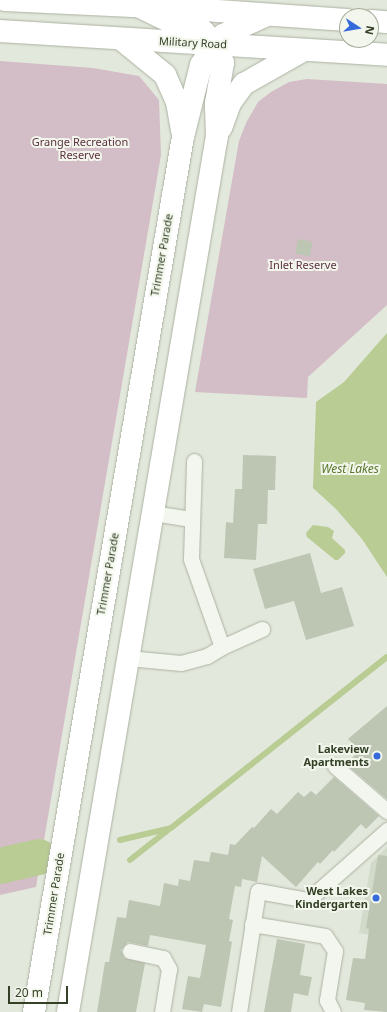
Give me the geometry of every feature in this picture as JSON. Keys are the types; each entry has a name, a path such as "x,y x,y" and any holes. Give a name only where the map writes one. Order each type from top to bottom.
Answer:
{"main road":[{"path":"5,0 142,8 179,4 265,16 339,20"},
{"path":"68,1012 217,136 216,103 223,63 215,44 203,31 188,24 173,23 142,8"},
{"name":"Trimmer Parade","path":"34,1012 183,137 201,65 215,44 223,36 265,16"},
{"name":"Military Road","path":"0,31 215,44 302,51 387,55"},
{"name":"Trimmer Parade","path":"121,39 165,75 177,102 183,137"},
{"path":"217,136 230,104 244,84 302,51"}],"street":[{"path":"194,461 191,559 222,647"},
{"path":"153,512 192,519"},
{"path":"128,658 181,663 207,656 222,647 262,629"},
{"path":"335,766 387,811"},
{"path":"239,1012 258,891 308,900 387,830"},
{"path":"252,924 325,936 335,951 326,1000 333,1012"},
{"path":"130,951 163,958 169,969 162,1012"}],"shaded area":[{"name":"West Lakes Kindergarten","path":"387,847 387,938 359,933 371,863"}],"green space":[{"name":"Grange Recreation Reserve","path":"0,61 93,68 139,76 159,100 161,155 36,887 0,895"},
{"name":"Inlet Reserve","path":"307,79 387,84 387,305 308,377 307,398 195,392 239,141 246,123 258,102 271,92 289,82"}],"water":[{"name":"West Lakes","path":"387,333 387,577 362,539 336,509 313,488 316,402 344,382"},
{"path":"313,525 328,527 334,531 332,538 345,550 345,553 338,560 335,560 307,537 306,533"}],"building":[{"path":"298,239 313,242 310,257 295,254"},
{"path":"243,455 276,456 275,490 268,490 267,524 258,524 256,560 224,558 226,522 233,523 235,489 242,489"},
{"path":"310,553 321,593 342,587 354,626 306,640 294,601 265,609 253,569"},
{"name":"Lakeview Apartments","path":"387,706 387,799 346,764 360,750 348,739"},
{"path":"334,777 379,816 366,829 361,824 334,852 333,850 320,864 318,862 296,887 262,856 257,882 242,879 241,887 235,886 229,919 233,920 229,941 232,942 221,1007 204,1004 202,1012 182,1009 188,976 200,978 206,945 150,935 148,946 128,942 121,950 124,958 145,963 136,1012 97,1012 105,962 109,962 117,917 126,918 129,900 160,906 164,883 178,886 179,879 190,881 194,860 209,862 211,852 228,855 230,844 235,845 252,827 254,828 271,809 277,814 298,792 304,797 311,791 316,795"},
{"path":"378,855 387,856 387,1012 364,1010 365,1003 346,1000 353,958 365,959 369,929 366,928"},
{"path":"277,939 305,944 300,975 312,977 308,996 294,993 291,1012 264,1012"}],"waterway":[{"path":"120,840 171,828 387,657"},
{"path":"130,860 168,830"},
{"path":"0,866 39,857"}],"place":[{"name":"Lakeview Apartments","path":"377,756"},
{"name":"West Lakes Kindergarten","path":"376,898"}]}
